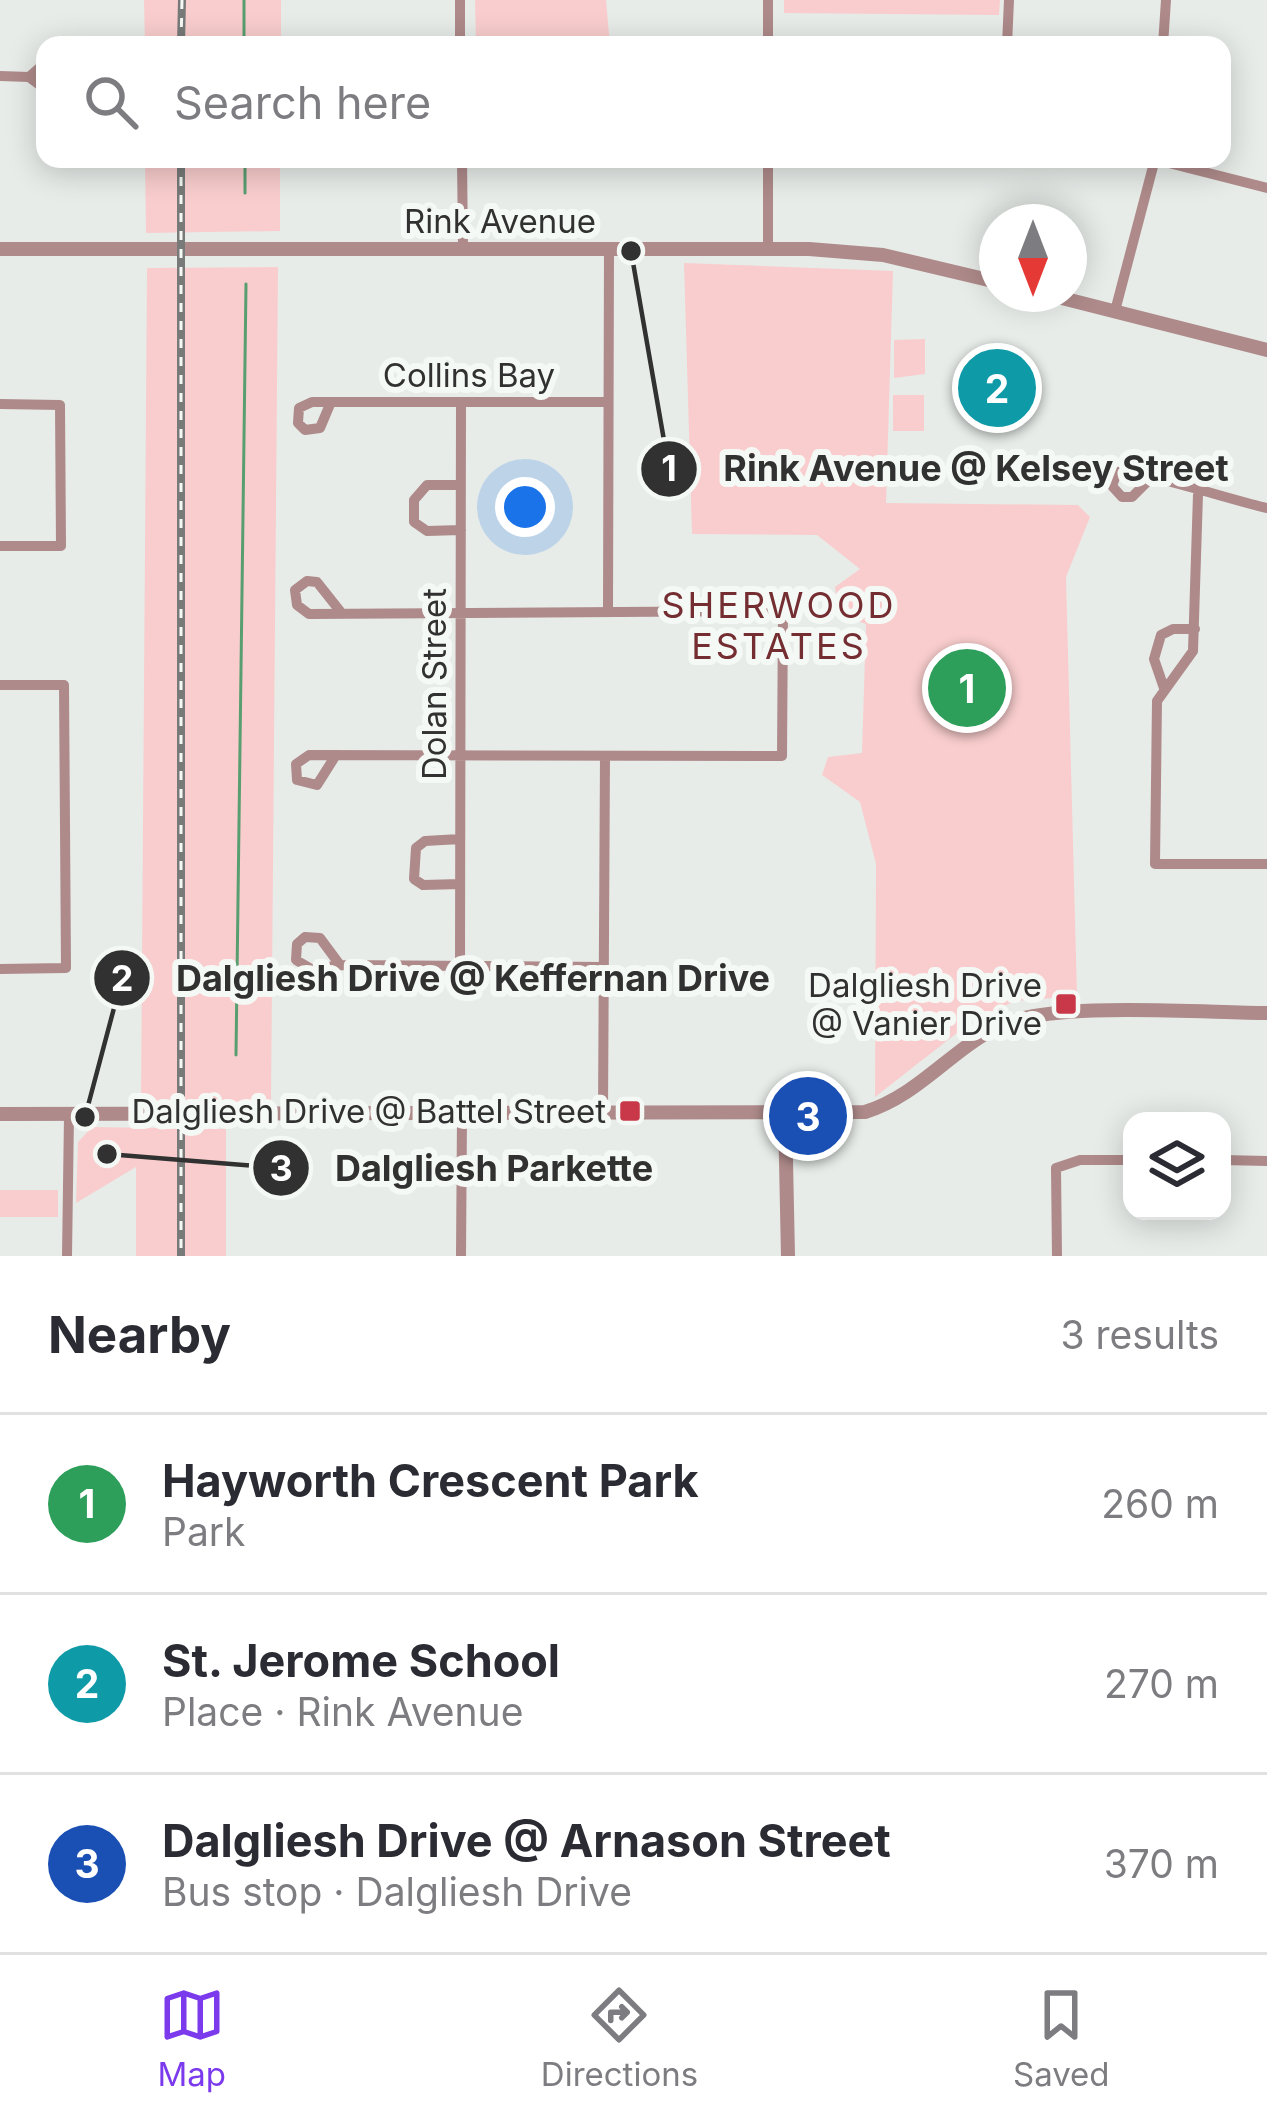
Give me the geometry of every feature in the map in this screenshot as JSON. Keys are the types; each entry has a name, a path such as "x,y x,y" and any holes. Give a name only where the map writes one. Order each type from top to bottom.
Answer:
{"street":[{"path":"460,0 460,36"},
{"path":"768,0 768,36"},
{"path":"1007,36 1009,0"},
{"path":"1163,36 1166,0"},
{"path":"29,77 36,71"},
{"path":"0,76 29,77 36,82"},
{"path":"462,168 464,248"},
{"path":"768,168 768,248"},
{"path":"1115,310 1152,168"},
{"path":"1189,168 1267,188"},
{"path":"608,612 609,248"},
{"name":"Rink Avenue","path":"0,249 768,248 883,255 979,278"},
{"path":"1087,304 1267,350"},
{"name":"Collins Bay","path":"331,402 607,402"},
{"name":"Dolan Street","path":"460,403 460,966"},
{"path":"0,404 60,405 61,546 0,546"},
{"path":"1153,476 1198,494 1267,508"},
{"path":"461,484 427,485 414,500 414,522 427,531 461,530"},
{"path":"1198,494 1195,629 1187,663 1157,701 1155,864 1267,864"},
{"path":"336,755 782,756 784,611 340,611"},
{"path":"1163,688 1154,659 1161,635 1173,628 1195,629"},
{"path":"0,685 64,685 66,968 0,969"},
{"path":"603,1115 605,756"},
{"path":"460,839 424,841 416,848 414,878 423,885 460,884"},
{"path":"340,965 604,967"},
{"path":"0,1114 865,1112 895,1103 977,1040 1022,1017 1267,1013"},
{"path":"785,1113 788,1256"},
{"path":"67,1256 69,1114"},
{"path":"461,1256 462,1115"},
{"path":"1057,1256 1056,1168 1079,1160 1123,1160"},
{"path":"1231,1160 1267,1161"}],"shaded area":[{"path":"144,0 281,0 281,36 145,36"},
{"path":"475,0 606,0 609,36 476,36"},
{"path":"784,0 1000,0 999,15 784,13"},
{"path":"145,168 280,168 280,231 146,233"},
{"path":"684,263 893,271 886,503 1078,505 1090,517 1066,577 1077,996 1015,1001 971,1022 875,1097 876,864 860,802 822,775 828,757 862,753 866,624 839,615 835,587 860,569 817,535 692,534"},
{"path":"278,267 271,1102 141,1102 147,268"},
{"path":"925,339 925,374 894,378 894,340"},
{"path":"893,395 924,395 924,431 893,431"},
{"path":"92,1127 226,1129 226,1256 136,1256 136,1167 76,1203 78,1142"},
{"path":"0,1190 58,1190 58,1217 0,1217"}],"waterway":[{"path":"244,0 244,36"},
{"path":"245,168 245,193"},
{"path":"236,1055 246,284"}],"railway":[{"path":"181,36 182,0"},
{"path":"181,168 181,1256"}],"place":[{"name":"Rink Avenue @ Kelsey Street","path":"631,251"},
{"name":"St. Jerome School","path":"997,388"},
{"name":"Hayworth Crescent Park","path":"967,688"},
{"name":"Dalgliesh Drive @ Vanier Drive","path":"1066,1004"},
{"name":"Dalgliesh Drive @ Battel Street","path":"630,1111"},
{"name":"Dalgliesh Drive @ Arnason Street","path":"808,1116"},
{"name":"Dalgliesh Drive @ Keffernan Drive","path":"85,1117"},
{"name":"Dalgliesh Parkette","path":"107,1154"}],"district":[{"name":"SHERWOOD ESTATES","path":"779,626"}]}
